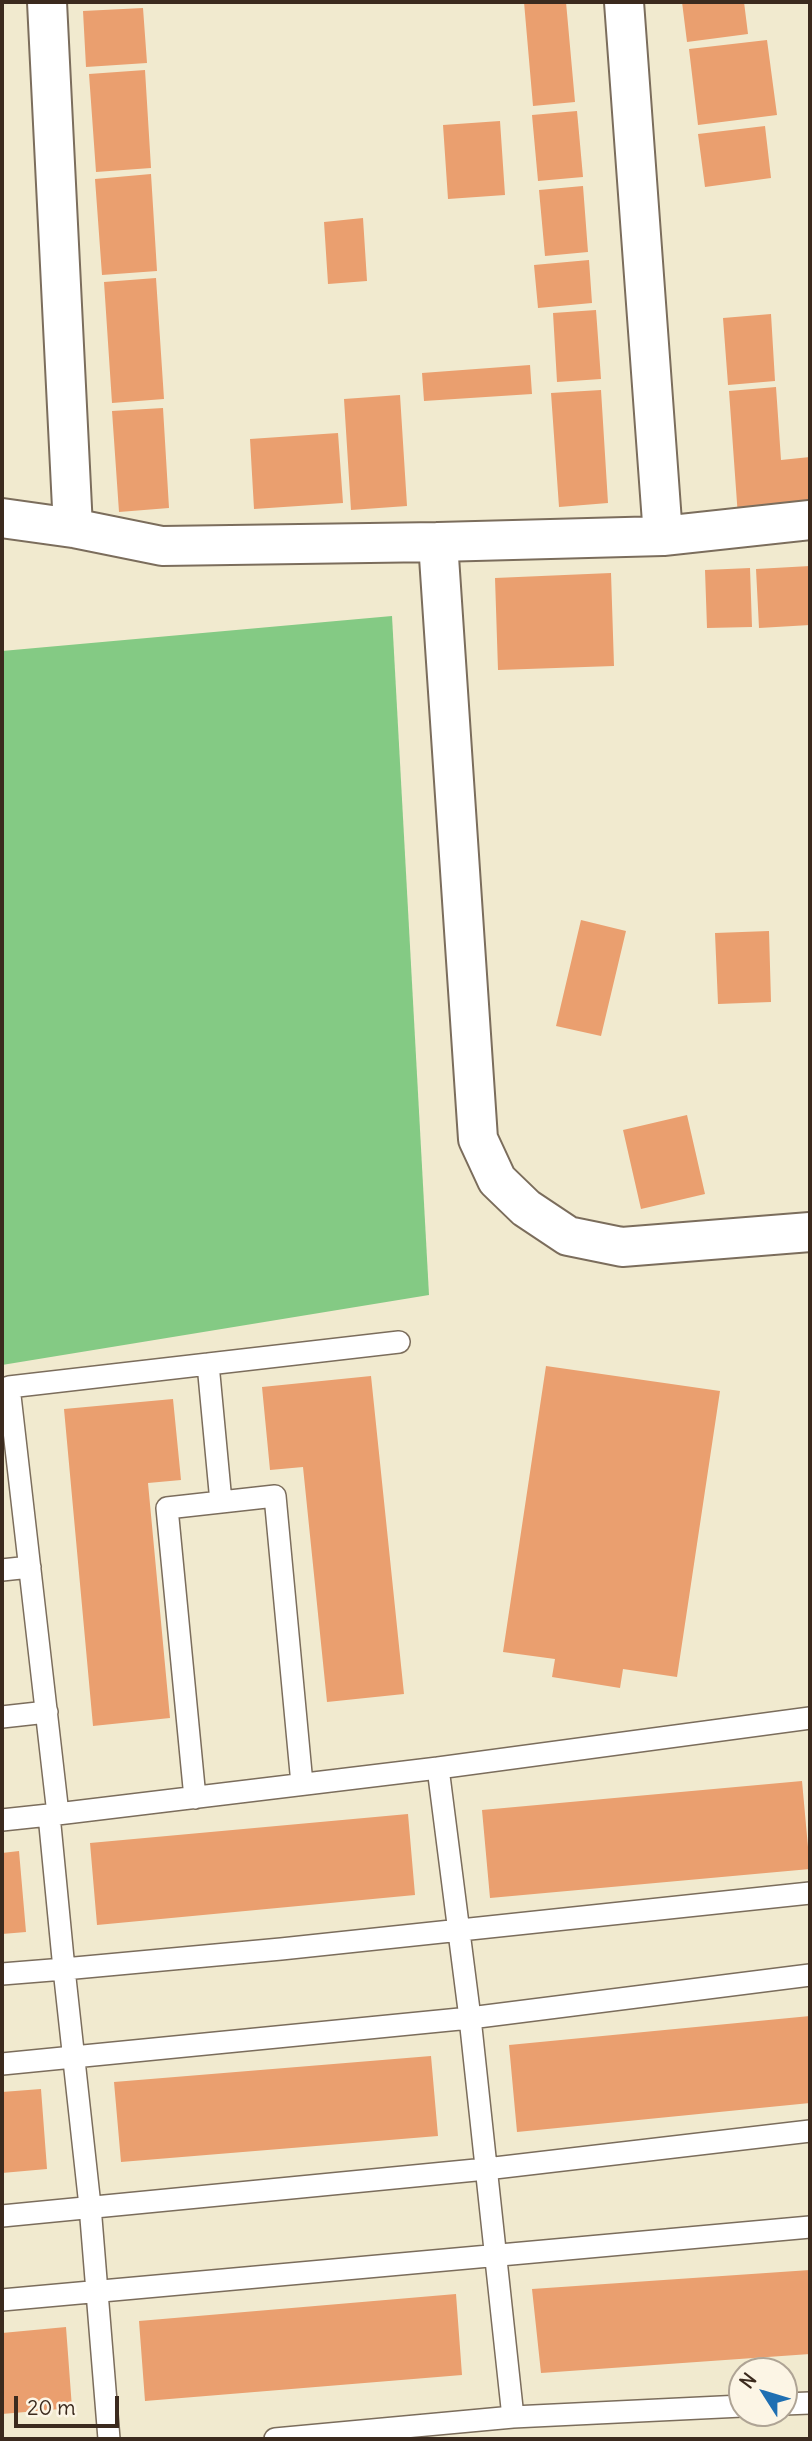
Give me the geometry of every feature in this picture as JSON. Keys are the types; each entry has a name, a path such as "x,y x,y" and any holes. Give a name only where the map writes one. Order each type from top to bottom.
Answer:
{"street":[{"path":"47,2 72,528"},
{"path":"624,2 663,536"},
{"path":"2,519 72,528 162,546 663,536 810,520"},
{"path":"438,542 478,1139 497,1181 526,1208 568,1236 622,1247 810,1232"}],"lane":[{"path":"109,2439 90,2206 64,1969 47,1712 9,1387 400,1342"},
{"path":"208,1364 221,1503"},
{"path":"195,1798 167,1508 275,1496 302,1784"},
{"path":"2,1570 30,1567"},
{"path":"2,1717 47,1712"},
{"path":"2,1820 438,1768 810,1718"},
{"path":"438,1768 470,2018 513,2417"},
{"path":"2,1974 281,1949 459,1928 810,1893"},
{"path":"2,2064 470,2018 810,1975"},
{"path":"2,2216 486,2169 810,2131"},
{"path":"2,2300 810,2227"},
{"path":"275,2439 513,2417 728,2407"}],"green space":[{"path":"392,616 429,1295 2,1365 2,651"}],"building":[{"path":"524,2 566,2 575,102 533,106"},
{"path":"682,2 744,2 748,34 687,42"},
{"path":"143,8 147,63 86,67 83,11"},
{"path":"767,40 777,115 698,125 689,49"},
{"path":"145,70 151,168 96,172 89,74"},
{"path":"577,111 583,177 538,181 532,115"},
{"path":"500,121 505,195 448,199 443,125"},
{"path":"765,126 771,178 705,187 698,134"},
{"path":"151,174 157,271 102,275 95,179"},
{"path":"583,186 588,252 545,256 539,190"},
{"path":"363,218 367,281 328,284 324,222"},
{"path":"589,260 592,303 538,308 534,265"},
{"path":"156,278 164,399 112,403 104,282"},
{"path":"596,310 601,379 557,382 553,313"},
{"path":"771,314 775,381 728,385 723,318"},
{"path":"530,365 532,394 424,401 422,373"},
{"path":"776,387 781,460 810,457 810,512 738,517 729,391"},
{"path":"601,390 608,503 559,507 551,393"},
{"path":"400,395 407,506 351,510 344,399"},
{"path":"163,408 169,508 119,512 112,411"},
{"path":"338,433 343,503 254,509 250,439"},
{"path":"810,566 810,625 759,628 756,569"},
{"path":"750,568 752,627 707,628 705,570"},
{"path":"611,573 614,666 498,670 495,578"},
{"path":"581,920 626,931 601,1036 556,1026"},
{"path":"769,931 771,1002 718,1004 715,933"},
{"path":"687,1115 705,1194 641,1209 623,1130"},
{"path":"546,1366 720,1391 677,1677 623,1669 620,1688 552,1677 555,1659 503,1652"},
{"path":"371,1376 404,1694 327,1702 303,1467 270,1470 262,1387"},
{"path":"173,1399 181,1480 148,1483 170,1718 93,1726 64,1409"},
{"path":"802,1781 810,1869 490,1898 482,1810"},
{"path":"408,1814 415,1895 97,1925 90,1843"},
{"path":"19,1851 26,1932 2,1934 2,1853"},
{"path":"810,2016 810,2103 517,2132 509,2045"},
{"path":"431,2056 438,2136 121,2162 114,2082"},
{"path":"41,2089 47,2169 2,2173 2,2092"},
{"path":"810,2270 810,2354 728,2357 728,2360 541,2373 532,2289"},
{"path":"456,2294 462,2375 145,2401 139,2321"},
{"path":"66,2327 72,2408 2,2414 2,2333"}]}
